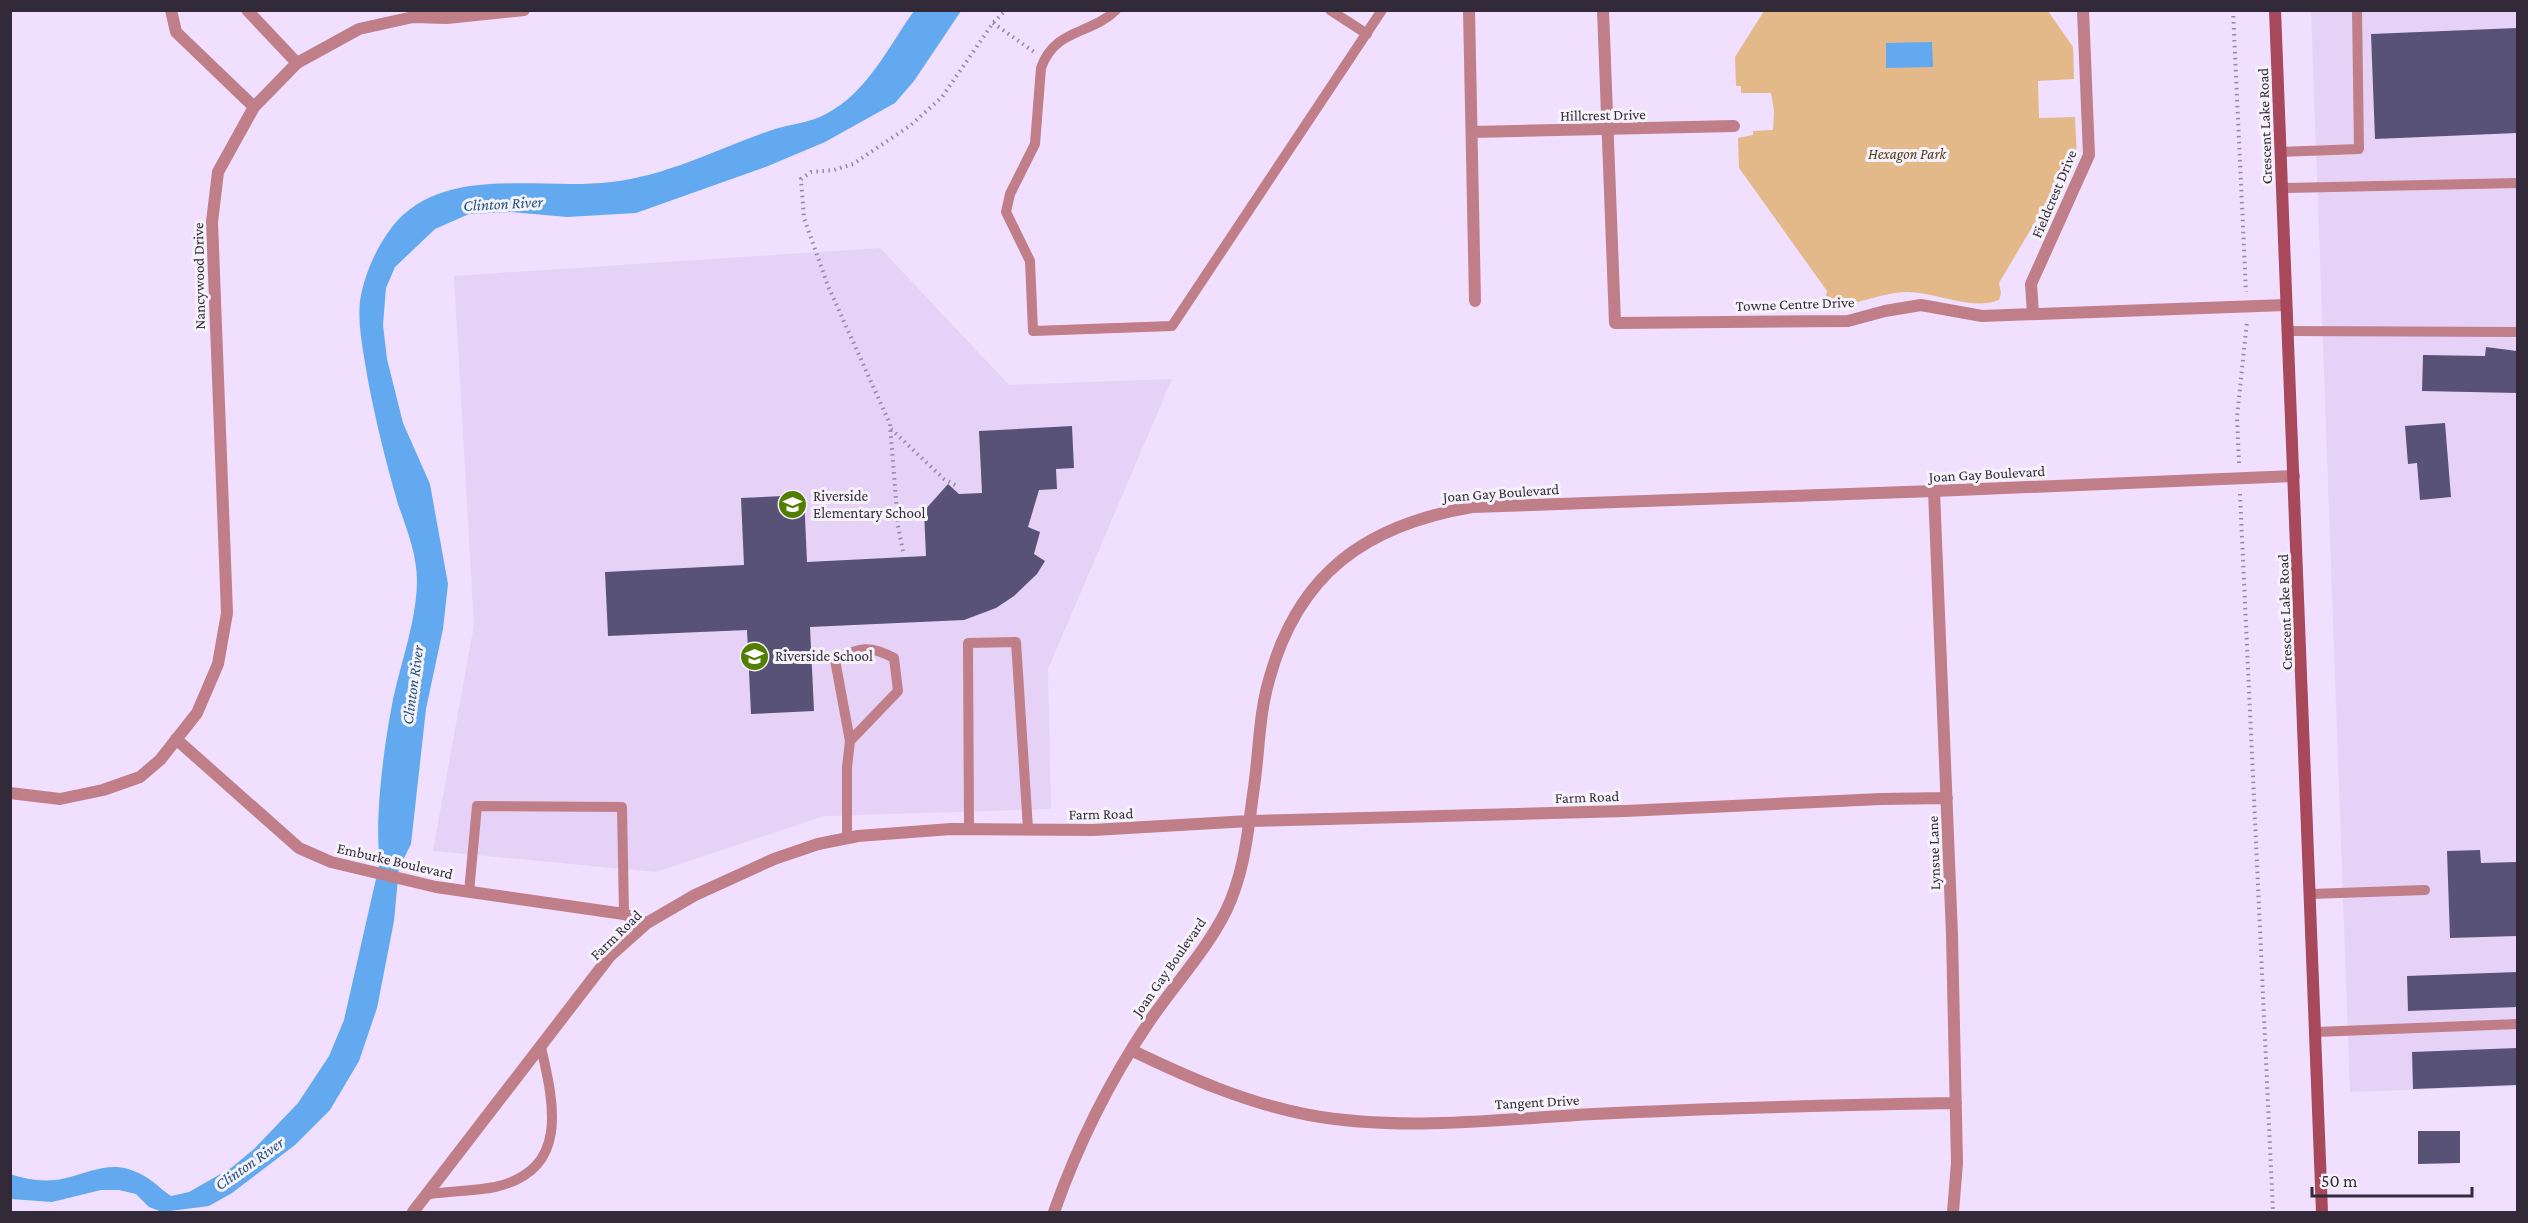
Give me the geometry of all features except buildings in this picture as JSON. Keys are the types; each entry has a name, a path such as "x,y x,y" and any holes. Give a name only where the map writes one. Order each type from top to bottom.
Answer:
{"street":[{"path":"171,10 176,32 254,107"},
{"path":"247,10 297,63"},
{"name":"Nancywood Drive","path":"10,793 60,799 104,790 140,777 160,760 197,713 218,664 227,613 212,222 218,172 254,107 297,63 359,29 413,17 458,17 524,10"},
{"path":"1469,10 1475,301"},
{"name":"Towne Centre Drive","path":"1603,10 1615,323 1848,321 1885,311 1921,305 1982,316 2286,305"},
{"name":"Fieldcrest Drive","path":"2033,314 2031,284 2089,155 2083,10"},
{"name":"Crescent Lake Road","path":"2275,10 2322,1212"},
{"name":"Hillcrest Drive","path":"1472,132 1607,131 1734,126"},
{"name":"Joan Gay Boulevard","path":"1054,1212 1076,1151 1109,1085 1194,962 1226,910 1245,856 1269,680 1292,620 1316,582 1357,549 1395,526 1431,514 1472,507 2294,476"},
{"name":"Lynsue Lane","path":"1935,491 1956,1103 1957,1163 1953,1212"},
{"name":"Emburke Boulevard","path":"176,740 299,848 362,872 469,892 624,914 647,923"},
{"name":"Farm Road","path":"413,1212 430,1194 610,956 647,923 695,895 774,859 818,844 903,831 1093,830 1250,821 1625,811 1881,798 1947,798"},
{"name":"Tangent Drive","path":"1131,1050 1234,1096 1309,1115 1371,1122 1456,1121 1806,1105 1956,1103"}],"lane":[{"path":"1116,10 1064,38 1044,58 1041,68 1035,144 1010,194 1006,212 1030,261 1033,331 1172,326 1382,10"},
{"path":"1330,10 1367,34"},
{"path":"2281,152 2359,149 2357,10"},
{"path":"2282,188 2517,183"},
{"path":"2287,331 2517,332"},
{"path":"969,829 968,643 1016,642 1028,829"},
{"path":"847,838 847,767 850,741 835,660 850,651 876,648 894,658 898,691 850,741"},
{"path":"469,892 477,806 622,807 624,914"},
{"path":"2311,894 2425,890"},
{"path":"2316,1032 2517,1024"},
{"path":"430,1194 495,1187 529,1175 549,1149 553,1114 541,1047"}],"path":[{"path":"903,551 898,526 890,428 828,286 804,218 803,175 853,164 911,125 942,97 993,23 1006,10"},
{"path":"2233,10 2248,327 2242,356 2237,417 2273,1212"},
{"path":"993,23 1044,58"},
{"path":"890,428 944,479 957,486"}],"shaded area":[{"path":"2311,11 2517,11 2517,1086 2350,1092"},
{"name":"Riverside Elementary School","path":"880,248 1009,385 1172,379 1048,669 1051,809 824,816 656,872 433,851 474,625 454,276"}],"green space":[{"name":"Hexagon Park","path":"1764,11 2048,11 2073,47 2074,79 2038,81 2039,118 2075,117 2077,159 2070,163 1999,283 2001,293 1999,300 1988,303 1965,302 1907,292 1845,304 1828,304 1825,300 1827,291 1739,168 1738,138 1753,135 1753,131 1773,130 1774,111 1771,93 1741,93 1741,86 1736,86 1735,57"}],"water":[{"name":"Clinton River","path":"914,11 961,11 914,81 895,103 825,142 768,166 636,213 567,217 511,212 469,214 435,229 395,267 386,288 383,325 387,359 403,423 430,484 448,584 443,629 426,709 411,844 399,868 394,921 377,1008 359,1061 330,1110 295,1145 232,1193 209,1206 162,1212 149,1207 136,1194 119,1190 101,1190 52,1202 11,1199 10,1174 32,1180 48,1181 113,1167 121,1167 142,1174 171,1196 189,1192 231,1168 254,1149 298,1103 329,1056 344,1020 380,861 378,826 383,762 392,705 411,629 417,582 413,552 393,486 375,413 360,322 360,301 368,272 376,253 392,227 413,207 438,194 465,187 524,183 583,184 632,179 673,168 772,130 820,117 841,105 854,94 876,68"},
{"path":"1932,42 1933,67 1886,68 1886,43"}],"place":[{"name":"Riverside Elementary School","path":"792,505"},
{"name":"Riverside School","path":"754,656"}]}
